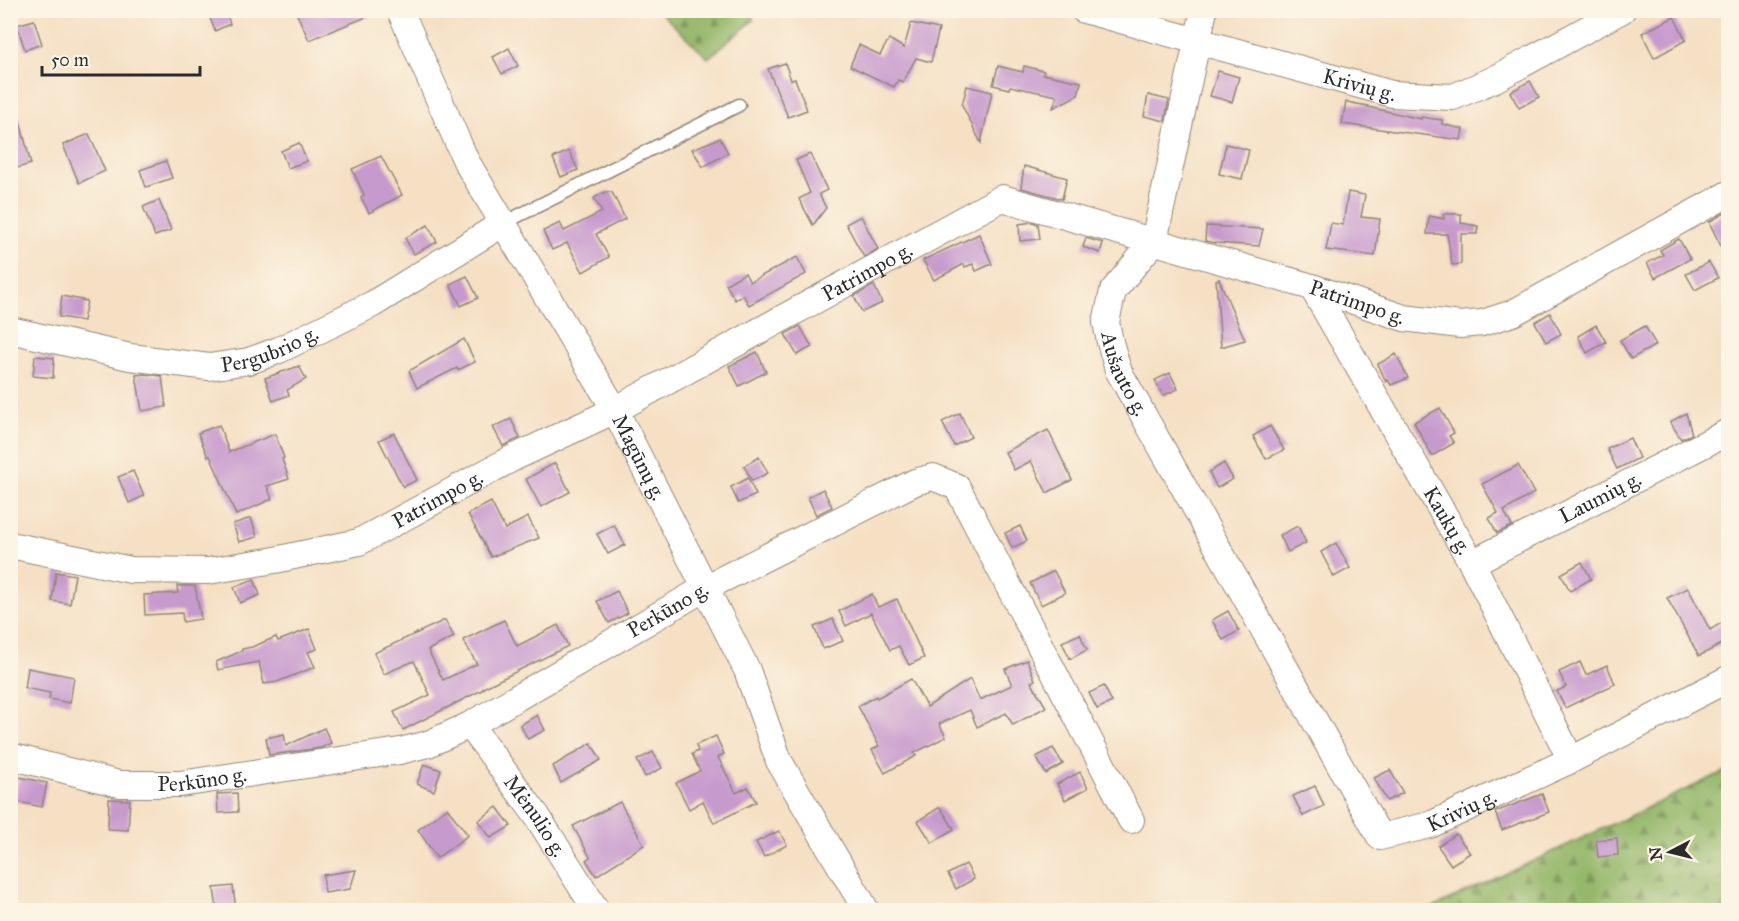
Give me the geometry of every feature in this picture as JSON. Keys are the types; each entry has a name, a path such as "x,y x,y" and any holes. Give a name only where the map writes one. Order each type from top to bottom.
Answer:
{"street":[{"name":"Magūnų g.","path":"400,10 466,161 615,410 747,670 779,761 866,910"},
{"name":"Krivių g.","path":"1084,10 1392,94 1453,97 1495,79 1622,10"},
{"name":"Aušauto g.","path":"1204,10 1154,242 1113,291 1106,322 1118,370 1277,651"},
{"name":"Patrimpo g.","path":"10,545 131,570 208,571 296,556 359,542 511,459 615,410 1002,198 1312,287 1404,318 1460,325 1482,323 1513,313 1728,194"},
{"name":"Pergubrio g.","path":"10,330 141,358 209,367 249,361 279,350 373,304 502,224"},
{"name":"Kaukų g.","path":"1312,287 1472,563 1571,760"},
{"name":"Laumių g.","path":"1472,563 1728,432"},
{"name":"Perkūno g.","path":"10,756 119,784 180,784 400,751 428,744 470,725 705,588 915,482 933,477 957,487 1131,820"},
{"name":"Krivių g.","path":"1277,651 1380,837 1430,825 1571,760 1728,680"},
{"name":"Mėnulio g.","path":"470,725 537,816 596,910"}],"lane":[{"path":"502,224 739,105"}],"green space":[{"path":"659,11 753,11 753,21 708,58"},
{"path":"1728,770 1728,910 1428,910"}],"building":[{"path":"207,10 225,10 230,24 215,31"},
{"path":"295,10 379,10 379,12 309,40"},
{"path":"1674,17 1686,40 1654,58 1642,33"},
{"path":"34,20 42,44 25,50 17,25"},
{"path":"911,23 939,29 931,62 916,58 903,82 898,80 894,87 850,66 859,45 880,55 889,39 904,48"},
{"path":"509,48 518,66 502,74 493,57"},
{"path":"785,63 791,80 795,79 807,110 788,117 768,69"},
{"path":"998,66 1023,72 1024,66 1044,71 1043,74 1081,82 1078,95 1053,108 1057,96 1010,86 1009,89 993,85"},
{"path":"1218,71 1239,77 1232,102 1210,96"},
{"path":"1530,81 1539,97 1519,108 1510,92"},
{"path":"967,86 992,92 981,143 962,105"},
{"path":"1148,95 1169,100 1165,121 1144,116"},
{"path":"1346,102 1421,119 1421,117 1442,120 1442,124 1463,129 1461,140 1342,124"},
{"path":"16,106 31,164 10,170 10,107"},
{"path":"89,134 105,171 79,183 63,145"},
{"path":"720,138 728,153 703,167 692,149"},
{"path":"299,143 307,161 288,168 281,151"},
{"path":"1226,144 1249,150 1242,179 1219,174"},
{"path":"569,151 578,170 561,177 553,158"},
{"path":"810,154 827,190 819,194 826,208 813,225 799,199 810,193 796,160"},
{"path":"381,156 402,195 369,213 361,197 364,195 352,169"},
{"path":"166,161 172,178 146,187 140,170"},
{"path":"1024,166 1067,178 1062,199 1021,188"},
{"path":"605,192 612,192 625,219 596,234 609,257 583,272 567,243 552,250 543,231 560,223 564,231 602,212 594,198"},
{"path":"1348,192 1365,195 1361,217 1380,219 1375,256 1326,250 1331,223 1343,225"},
{"path":"159,200 171,230 155,236 143,207"},
{"path":"1728,211 1728,260 1709,222"},
{"path":"1443,214 1461,214 1461,223 1478,226 1477,234 1461,234 1461,264 1452,265 1447,234 1427,234 1429,216 1444,219"},
{"path":"861,216 878,249 864,257 846,224"},
{"path":"1033,222 1038,224 1040,239 1020,241 1019,224"},
{"path":"428,225 437,242 414,254 405,238"},
{"path":"1206,226 1263,229 1259,246 1205,241"},
{"path":"979,234 992,264 976,271 973,264 965,267 964,264 934,280 923,260"},
{"path":"1086,238 1103,243 1100,253 1083,247"},
{"path":"1679,239 1690,259 1655,278 1647,263 1663,255 1660,250"},
{"path":"797,257 806,274 749,305 743,295 735,300 726,284 745,273 750,282"},
{"path":"1709,262 1718,278 1695,290 1686,274"},
{"path":"467,276 478,298 461,306 450,284"},
{"path":"1219,279 1245,340 1221,347 1216,280"},
{"path":"874,285 882,303 862,312 854,296"},
{"path":"62,296 87,301 83,321 59,317"},
{"path":"1550,313 1561,334 1546,342 1535,322"},
{"path":"1596,325 1606,342 1587,353 1578,336"},
{"path":"800,326 812,347 797,355 785,334"},
{"path":"1645,326 1656,345 1631,359 1620,340"},
{"path":"464,339 475,362 458,370 457,368 417,388 409,371"},
{"path":"757,352 766,372 739,386 729,366"},
{"path":"1396,354 1408,378 1391,385 1388,380 1386,382 1378,364"},
{"path":"35,356 54,358 53,378 33,376"},
{"path":"299,366 306,379 287,390 289,395 273,401 265,378"},
{"path":"1170,373 1178,389 1163,396 1155,380"},
{"path":"136,375 162,376 166,407 142,411"},
{"path":"1440,408 1454,433 1449,436 1454,443 1432,456 1414,422"},
{"path":"960,413 971,437 954,446 942,422"},
{"path":"1686,413 1692,434 1681,439 1670,422"},
{"path":"511,419 520,438 503,446 493,427"},
{"path":"219,425 229,452 275,434 289,479 267,486 272,499 236,515 198,433"},
{"path":"1270,426 1284,450 1266,459 1253,436"},
{"path":"1048,430 1072,480 1047,493 1031,461 1014,470 1005,452"},
{"path":"394,433 417,480 403,487 379,440"},
{"path":"1630,438 1639,458 1617,469 1607,449"},
{"path":"759,457 768,473 752,481 744,466"},
{"path":"555,463 570,492 541,507 526,479"},
{"path":"1224,463 1233,479 1217,488 1209,472"},
{"path":"1518,465 1534,493 1504,511 1512,526 1497,533 1489,518 1498,513 1482,484"},
{"path":"133,471 144,496 129,503 118,477"},
{"path":"748,478 756,495 738,503 731,487"},
{"path":"823,489 832,507 816,515 808,497"},
{"path":"491,502 505,529 528,517 539,538 491,557 468,514"},
{"path":"251,518 257,537 239,542 233,524"},
{"path":"614,525 625,545 608,554 597,534"},
{"path":"1020,526 1027,541 1012,548 1005,533"},
{"path":"1298,526 1306,543 1288,552 1280,535"},
{"path":"1336,543 1350,568 1334,577 1321,552"},
{"path":"1582,562 1591,579 1570,591 1561,574"},
{"path":"1054,571 1065,593 1041,605 1030,583"},
{"path":"56,572 75,575 70,604 52,601"},
{"path":"254,579 260,595 240,603 234,587"},
{"path":"177,586 195,586 201,619 183,622 182,613 145,615 144,595 178,593"},
{"path":"1688,588 1710,630 1728,619 1728,641 1699,656 1667,598"},
{"path":"617,591 628,613 609,623 597,601"},
{"path":"872,594 878,607 897,599 924,658 909,665 899,646 890,650 871,613 846,626 839,611"},
{"path":"1228,611 1239,631 1223,640 1212,620"},
{"path":"833,619 843,641 823,649 814,627"},
{"path":"445,620 454,637 428,650 443,680 477,664 463,640 504,620 517,646 558,625 568,646 403,730 394,712 430,695 414,661 384,674 374,653"},
{"path":"309,629 317,649 308,652 315,667 277,682 264,684 259,662 218,670 216,662 242,649 276,637 278,641"},
{"path":"1080,634 1087,650 1070,659 1062,642"},
{"path":"1027,660 1035,680 1031,682 1046,707 1013,725 1006,713 977,727 970,710 939,724 946,737 914,753 916,756 885,773 872,750 879,746 858,706 911,679 927,707 970,679 980,700 1012,685 1005,669"},
{"path":"1580,662 1586,675 1607,665 1615,684 1565,708 1557,691 1566,687 1559,672"},
{"path":"28,668 74,677 70,703 49,699 50,693 25,688"},
{"path":"1104,686 1112,702 1097,709 1089,693"},
{"path":"537,715 545,730 528,739 520,725"},
{"path":"324,728 331,743 321,748 269,755 266,738 284,734 286,746"},
{"path":"716,736 724,754 718,757 736,793 748,787 756,802 714,823 703,801 689,809 676,783 700,771 692,754 698,751 696,745"},
{"path":"591,743 601,760 561,783 553,766"},
{"path":"1053,748 1063,764 1046,774 1036,757"},
{"path":"653,752 662,768 645,777 637,760"},
{"path":"424,764 441,770 434,791 417,784"},
{"path":"1390,770 1403,793 1387,801 1374,778"},
{"path":"1080,772 1088,788 1065,800 1057,784"},
{"path":"19,777 47,783 42,807 14,801"},
{"path":"1315,786 1324,806 1303,816 1293,796"},
{"path":"237,793 238,812 218,813 217,794"},
{"path":"1542,794 1549,812 1502,830 1495,812"},
{"path":"109,799 130,800 128,830 108,829"},
{"path":"620,802 644,845 596,876 586,860 590,857 573,826"},
{"path":"497,807 511,826 491,838 478,821"},
{"path":"940,807 954,829 932,843 918,821"},
{"path":"447,808 468,835 437,858 418,830"},
{"path":"779,831 787,845 764,857 756,842"},
{"path":"1456,834 1470,853 1451,865 1438,846"},
{"path":"1617,838 1618,855 1598,857 1596,840"},
{"path":"966,864 974,879 956,889 948,874"},
{"path":"356,870 350,889 325,893 323,875"},
{"path":"233,886 236,910 217,910 214,888"}]}
